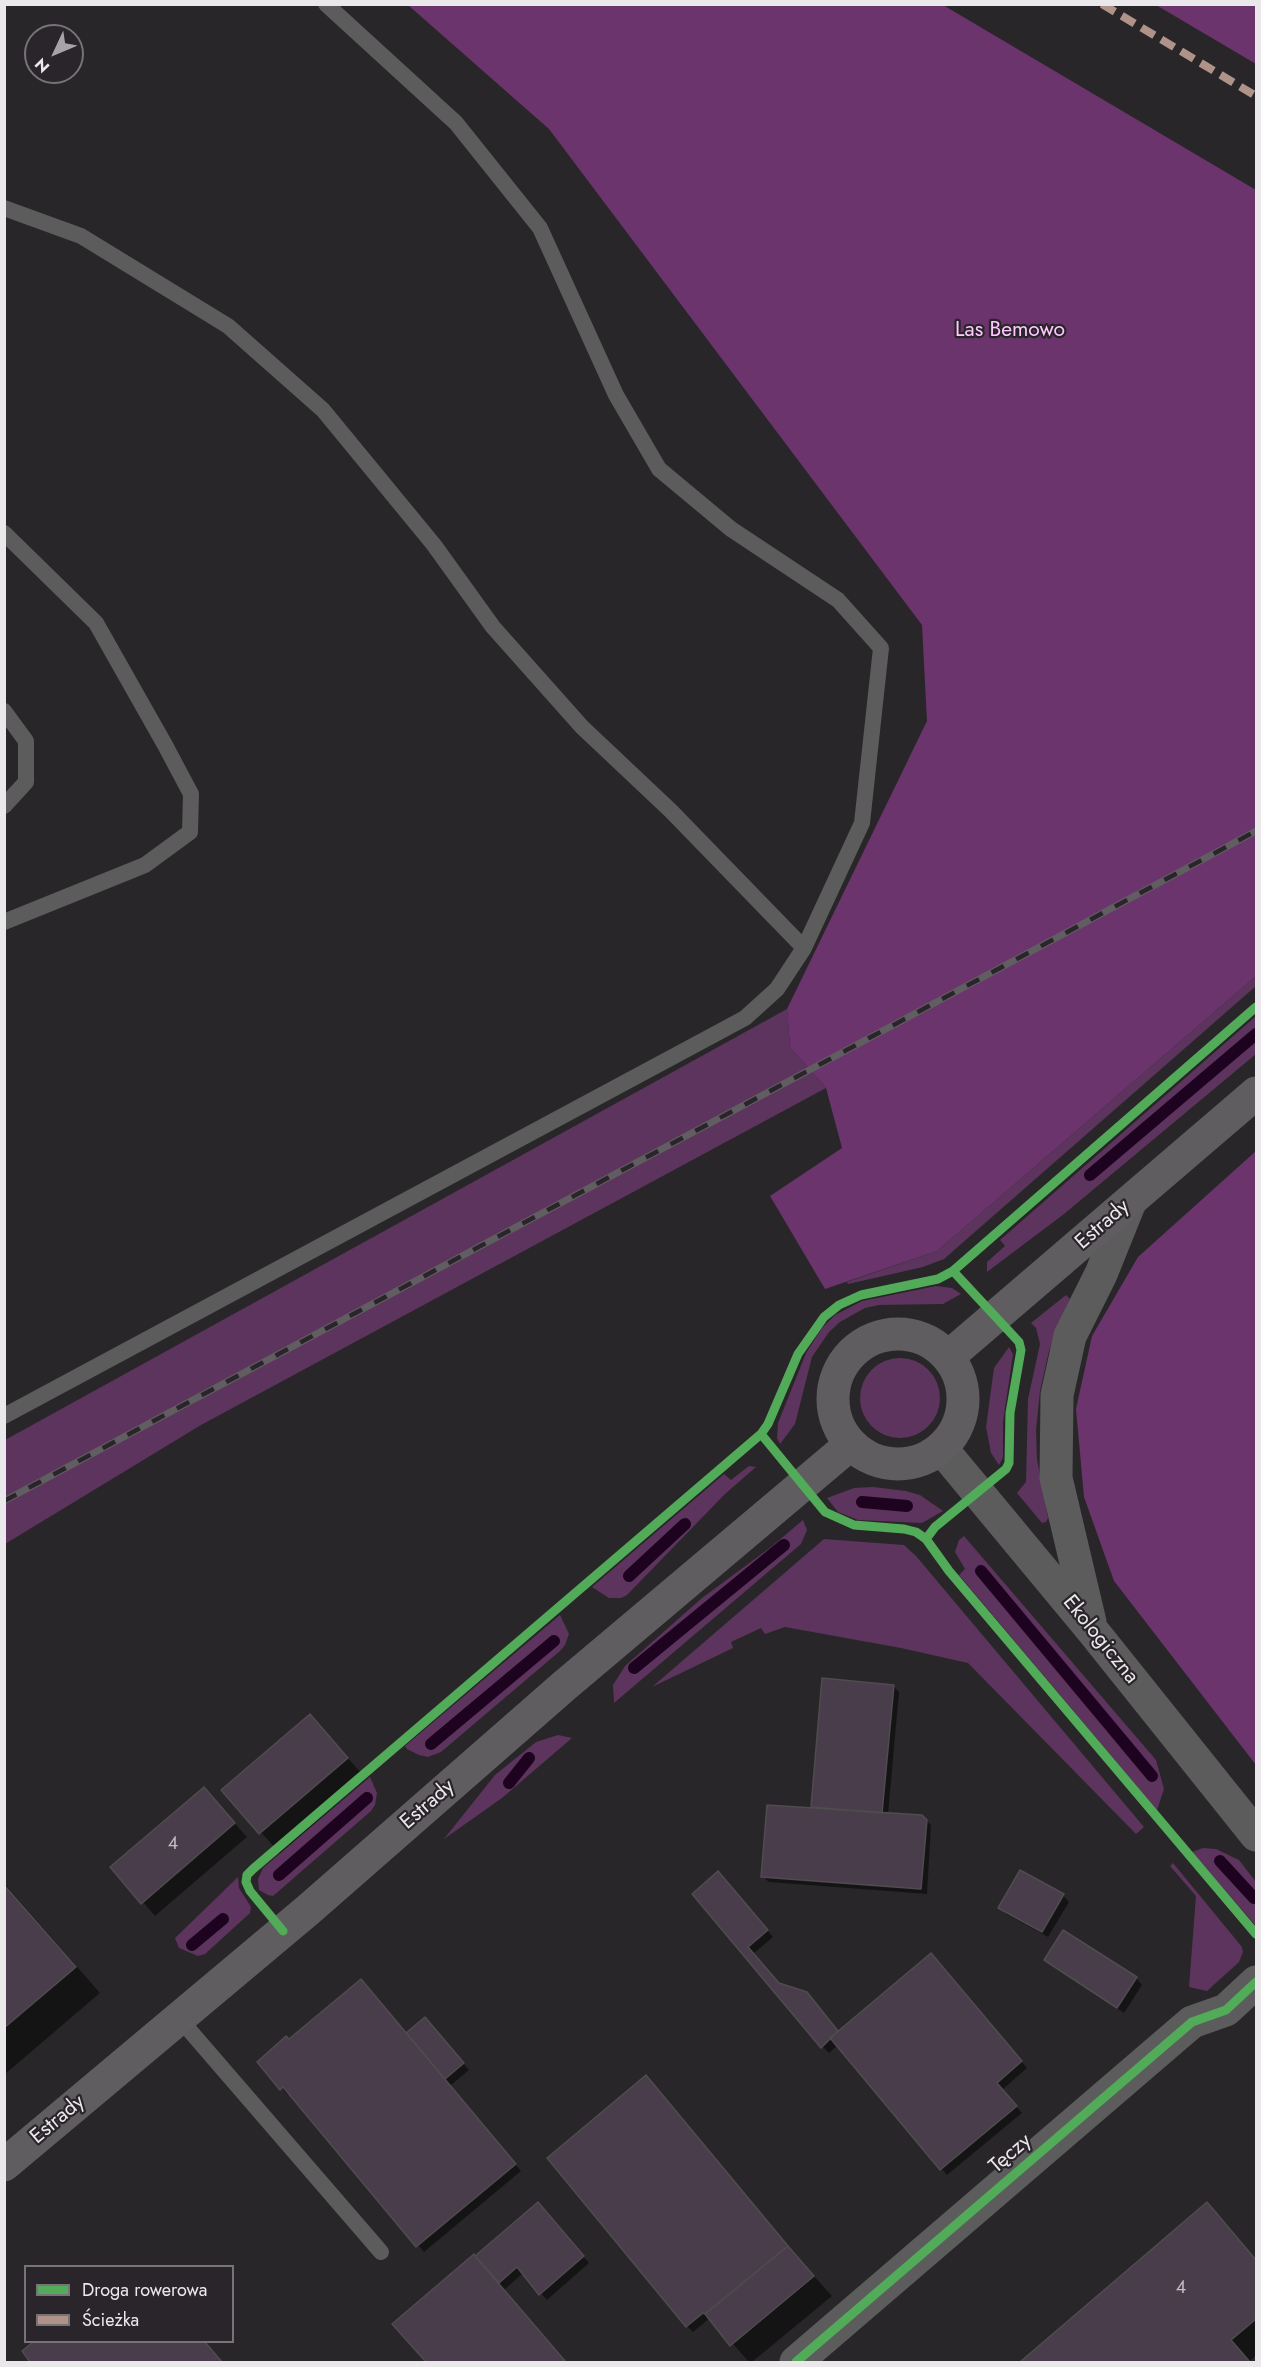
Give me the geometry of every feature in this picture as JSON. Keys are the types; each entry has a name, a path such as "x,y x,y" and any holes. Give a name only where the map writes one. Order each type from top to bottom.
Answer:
{"main road":[{"name":"Estrady","path":"948,1357 1257,1092"},
{"path":"903,1333 928,1340 948,1357 959,1376 963,1397 960,1419 953,1435 941,1448 928,1457 913,1462 891,1464 869,1457 851,1444 837,1422 833,1396 839,1371 855,1350 877,1337 903,1333"},
{"name":"Estrady","path":"4,2165 308,1910 564,1686 851,1444"}],"street":[{"path":"1092,1630 1056,1478 1057,1395 1070,1336 1101,1274 1130,1202"},
{"name":"Ekologiczna","path":"941,1448 1092,1630 1257,1835"},
{"name":"Tęczy","path":"796,2362 1192,2022 1226,2010 1257,1982"}],"lane":[{"path":"4,1416 745,1018 777,989 804,948 862,823 881,648 838,600 731,529 659,469 616,395 540,228 456,123 326,4"},
{"path":"4,208 81,236 228,326 322,410 434,545 493,627 582,727 671,811 804,948"},
{"path":"4,533 96,622 191,794 190,832 145,865 4,922"},
{"path":"4,711 26,741 26,782 4,806"},
{"path":"178,2018 381,2253"}],"shaded area":[{"path":"1256,976 1256,986 944,1259 923,1267 848,1284 847,1282 937,1251"},
{"path":"787,1009 790,1047 826,1088 201,1425 5,1544 5,1440"},
{"path":"1256,1016 1256,1054 1064,1214 987,1272 987,1262 1005,1246 1000,1240"},
{"path":"936,1286 952,1288 961,1294 943,1304 879,1305 865,1308 840,1322 829,1332 812,1357 795,1424 780,1444 777,1438 778,1423 806,1353 822,1328 835,1315 862,1301"},
{"path":"1066,1295 1070,1299 1049,1351 1040,1391 1036,1430 1037,1459 1048,1518 1042,1523 1017,1493 1026,1482 1028,1399 1040,1344 1036,1328 1031,1323"},
{"path":"1009,1347 1013,1354 1003,1422 1003,1457 999,1465 991,1453 986,1427 994,1368"},
{"path":"900,1358 915,1361 928,1370 937,1383 940,1398 937,1413 928,1426 915,1435 900,1438 885,1435 872,1426 863,1413 860,1398 863,1383 872,1370 885,1361"},
{"path":"749,1466 756,1467 725,1494 627,1595 621,1598 609,1598 592,1587 724,1474 731,1480"},
{"path":"873,1487 920,1495 943,1511 922,1523 858,1520 838,1512 827,1498 854,1488"},
{"path":"803,1520 807,1530 801,1544 614,1703 613,1685 625,1666 702,1598 771,1547"},
{"path":"964,1536 1156,1760 1164,1789 1157,1810 959,1575 965,1569 955,1552 959,1540"},
{"path":"824,1539 904,1545 916,1556 1144,1827 1136,1834 968,1663 785,1627 765,1634 761,1628 731,1642 733,1648 652,1687"},
{"path":"560,1615 569,1634 560,1651 441,1752 428,1757 407,1749 405,1746"},
{"path":"558,1735 572,1738 502,1798 444,1839 495,1775 536,1742"},
{"path":"370,1777 377,1793 375,1805 371,1811 273,1896 259,1890 258,1879 263,1868"},
{"path":"1203,1848 1216,1849 1239,1860 1256,1882 1256,1926 1192,1852"},
{"path":"1173,1863 1242,1947 1243,1952 1239,1962 1207,1991 1189,1987 1196,1896 1170,1866"},
{"path":"238,1877 239,1888 251,1907 250,1913 205,1954 198,1956 179,1948 175,1938"}],"green space":[{"name":"Las Bemowo","path":"408,5 943,5 1256,190 1256,976 937,1251 825,1289 770,1196 842,1148 826,1088 790,1047 787,1009 927,721 922,625 549,129"},
{"path":"1156,5 1256,5 1256,64"},
{"path":"1256,1151 1256,1765 1114,1581 1084,1497 1076,1409 1092,1336 1138,1257"}],"building":[{"path":"822,1678 894,1685 882,1813 811,1807"},
{"path":"310,1714 348,1758 259,1834 221,1790"},
{"path":"204,1787 235,1823 141,1904 110,1867"},
{"path":"767,1805 922,1815 927,1820 921,1889 761,1877"},
{"path":"1020,1870 1064,1894 1042,1932 998,1908"},
{"path":"718,1871 768,1930 748,1947 779,1983 807,1992 838,2031 821,2048 692,1894"},
{"path":"4,1885 76,1967 4,2028"},
{"path":"1063,1930 1137,1977 1117,2008 1044,1960"},
{"path":"931,1953 1022,2061 997,2083 1017,2106 940,2170 830,2038"},
{"path":"361,1979 516,2164 416,2247 283,2087 280,2090 257,2062 286,2036 289,2039"},
{"path":"425,2017 464,2063 445,2079 406,2033"},
{"path":"646,2075 788,2246 686,2327 547,2158"},
{"path":"538,2202 584,2256 539,2295 517,2267 499,2283 475,2256"},
{"path":"1207,2202 1256,2260 1256,2319 1231,2340 1250,2362 1020,2362"},
{"path":"788,2246 814,2276 730,2346 705,2314"},
{"path":"474,2254 566,2362 426,2362 392,2324"},
{"path":"32,2343 206,2343 222,2362 30,2362 22,2351"}],"waterway":[{"path":"1090,1175 1256,1034"},
{"path":"862,1502 907,1506"},
{"path":"629,1576 685,1524"},
{"path":"634,1668 784,1545"},
{"path":"981,1571 1152,1776"},
{"path":"431,1744 554,1641"},
{"path":"509,1783 529,1758"},
{"path":"279,1875 367,1798"},
{"path":"1220,1861 1254,1898"},
{"path":"192,1945 223,1919"}],"railway":[{"path":"4,1501 1256,831"}],"marked path":[{"path":"1102,4 1256,96"}],"cycle path":[{"path":"283,1931 250,1891 246,1882 247,1875 761,1434 768,1424 798,1354 824,1317 839,1305 861,1295 938,1279 953,1271 1256,1007"},
{"path":"926,1539 935,1527 1006,1469 1009,1463 1010,1413 1021,1350 1019,1342 953,1271"},
{"path":"761,1434 825,1512 854,1525 904,1529 916,1532 926,1539 949,1571 1256,1934"},
{"path":"796,2362 1192,2022 1226,2010 1256,1982"}]}
